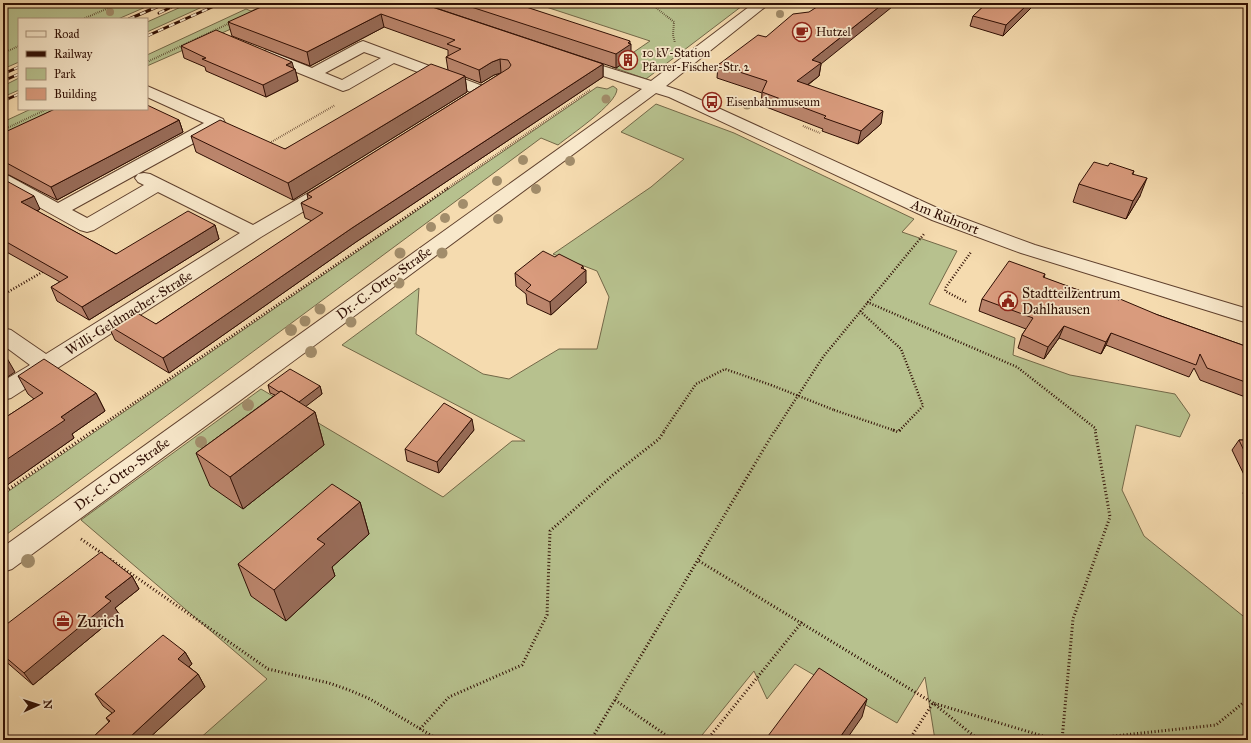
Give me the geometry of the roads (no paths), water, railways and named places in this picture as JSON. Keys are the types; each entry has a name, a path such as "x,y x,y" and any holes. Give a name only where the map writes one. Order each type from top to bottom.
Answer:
{"street":[{"name":"Dr.-C.-Otto-Straße","path":"3,561 654,87 763,3"},
{"path":"312,74 363,46 482,91"},
{"path":"254,51 343,86 394,57"},
{"name":"Am Ruhrort","path":"559,57 675,94 939,216 985,234 1028,249 1248,316"},
{"path":"465,102 498,81"},
{"path":"59,210 217,123 148,91"},
{"path":"130,171 254,233"},
{"name":"Willi-Geldmacher-Straße","path":"3,392 254,233 344,179"},
{"path":"3,180 87,226 157,185"},
{"path":"3,335 46,365"}],"railway":[{"path":"131,18 166,3"},
{"path":"159,13 180,3"},
{"path":"148,36 221,3"},
{"path":"3,74 18,67"},
{"path":"3,81 18,74"},
{"path":"3,101 18,94"}],"place":[{"name":"Hutzel","path":"802,32"},
{"name":"10 kV-Station Pfarrer-Fischer-Str. 2","path":"628,60"},
{"name":"Eisenbahnmuseum","path":"712,102"},
{"name":"Stadtteilzentrum Dahlhausen","path":"1008,301"},
{"name":"Zurich","path":"63,621"}]}
